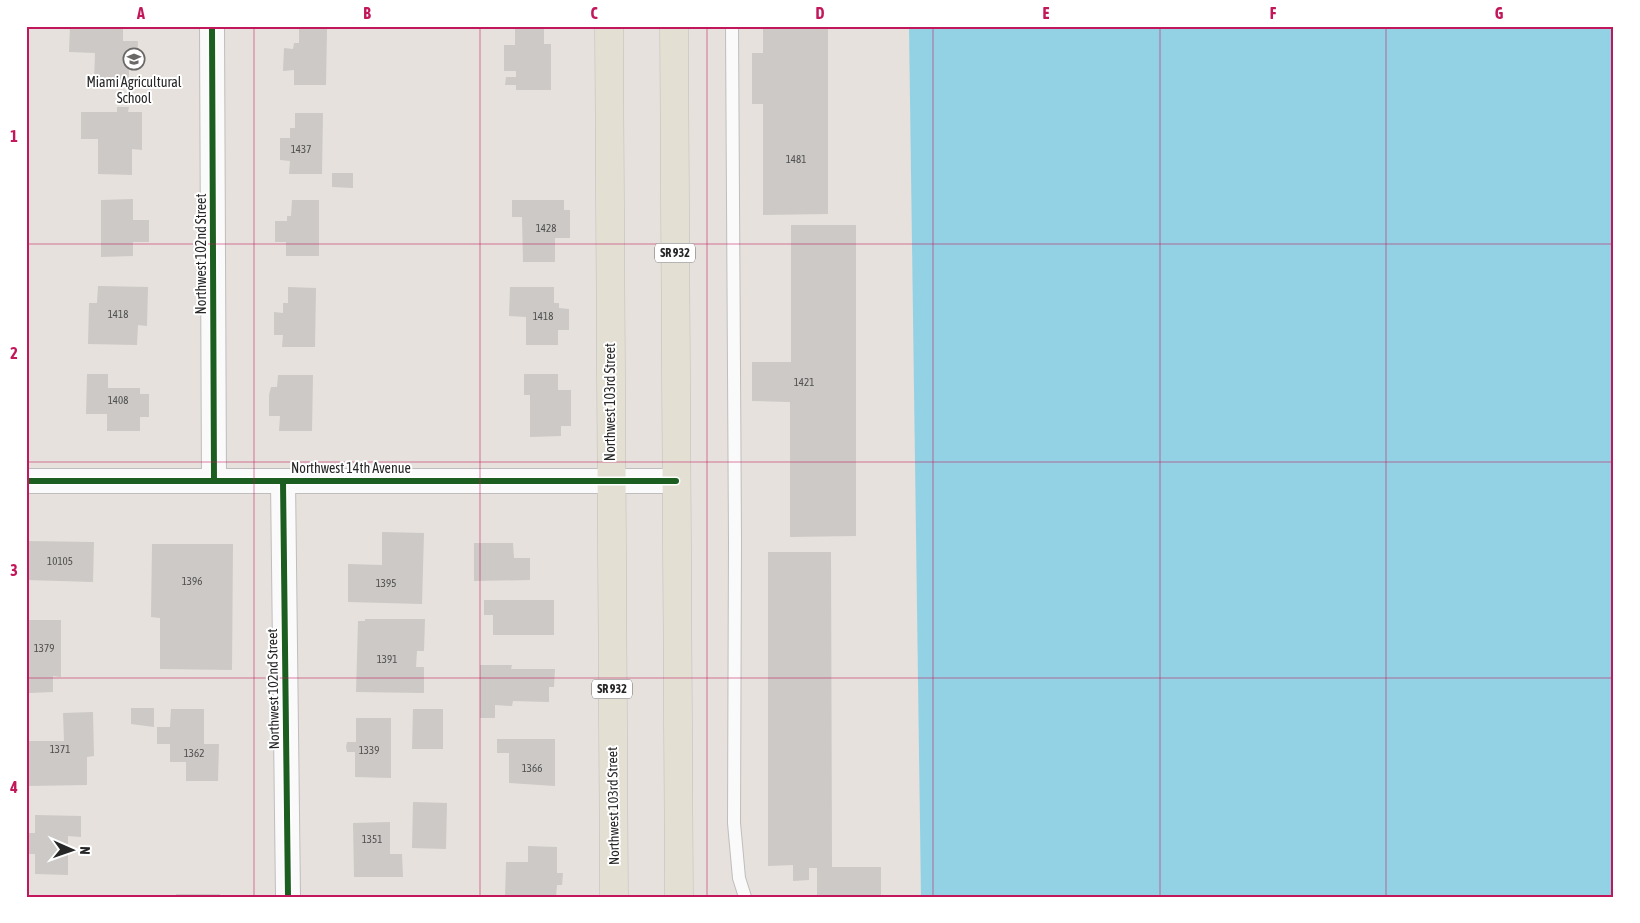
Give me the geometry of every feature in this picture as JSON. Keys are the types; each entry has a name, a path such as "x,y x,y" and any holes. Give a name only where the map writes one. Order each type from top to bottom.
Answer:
{"main road":[{"name":"Northwest 103rd Street","path":"609,26 610,481 614,897"},
{"name":"SR 932","path":"674,26 679,897"}],"street":[{"name":"Northwest 102nd Street","path":"212,26 214,481"},
{"name":"Northwest 14th Avenue","path":"26,481 676,480"},
{"name":"Northwest 102nd Street","path":"283,481 288,897"}],"lane":[{"path":"732,26 735,522 734,823 739,878 745,897"}],"water":[{"path":"909,26 1614,26 1614,897 921,897"}],"building":[{"path":"70,26 123,26 123,41 138,41 137,68 129,68 129,82 94,81 95,53 69,52"},
{"path":"763,26 828,26 828,214 763,215 763,104 752,104 752,53 763,53"},
{"path":"299,28 327,29 326,85 294,85 294,70 283,71 284,48 293,49 294,43 299,43"},
{"path":"515,28 544,28 544,44 551,44 551,90 516,90 516,85 505,85 506,77 516,77 516,71 504,71 504,45 515,45"},
{"path":"117,107 129,107 128,112 142,112 142,150 132,149 132,175 98,174 98,139 81,139 81,112 117,112"},
{"path":"295,113 323,113 322,174 289,174 290,161 280,160 280,138 290,138 290,128 295,128"},
{"path":"332,173 353,173 353,188 332,187"},
{"path":"133,199 133,220 149,220 149,242 133,242 133,256 101,257 101,200"},
{"path":"292,200 319,200 319,256 286,256 286,242 275,242 275,221 287,221 287,216 291,216"},
{"path":"512,200 564,200 564,210 570,210 570,238 555,238 555,262 523,262 522,217 512,217"},
{"path":"791,225 856,225 856,536 790,537 790,402 752,401 752,362 791,362"},
{"path":"98,286 148,287 147,326 138,325 137,345 88,344 89,303 97,303"},
{"path":"288,287 316,288 315,347 282,347 283,335 274,335 274,312 283,313 283,303 288,303"},
{"path":"510,287 554,287 554,303 559,303 559,308 569,309 569,330 558,330 558,345 526,345 526,317 509,316"},
{"path":"87,374 108,374 108,388 140,388 140,394 149,394 149,417 140,417 140,431 107,431 107,414 86,414"},
{"path":"524,374 558,374 558,390 571,390 571,426 561,426 561,436 530,437 530,395 524,395"},
{"path":"278,375 313,375 312,431 279,431 280,416 269,416 269,395 271,387 277,387"},
{"path":"382,532 424,533 422,604 348,602 348,564 382,565"},
{"path":"26,541 94,542 93,582 26,580"},
{"path":"474,543 513,543 514,558 530,558 530,580 474,581"},
{"path":"152,544 233,544 232,670 160,669 160,618 151,617"},
{"path":"768,552 831,552 832,867 881,867 881,897 817,897 817,868 809,868 809,880 793,881 793,865 768,866"},
{"path":"484,600 554,600 554,635 493,635 493,615 484,615"},
{"path":"365,619 425,619 424,651 417,651 416,667 424,667 424,693 356,692 358,621 365,621"},
{"path":"26,620 61,620 61,677 53,676 53,692 29,693 28,678 26,678"},
{"path":"480,665 512,665 511,669 555,669 554,687 549,687 549,702 513,701 512,706 495,705 495,718 480,718"},
{"path":"131,708 154,708 154,727 131,724"},
{"path":"171,709 204,709 204,744 219,744 218,781 186,781 186,762 170,762 170,744 157,744 157,727 170,727"},
{"path":"413,709 443,709 443,749 412,749"},
{"path":"93,712 94,756 87,757 87,785 26,786 26,741 64,741 63,713"},
{"path":"356,718 391,718 391,778 355,777 355,752 347,752 346,747 347,742 356,742"},
{"path":"497,739 555,739 555,786 509,783 509,753 497,753"},
{"path":"413,802 447,803 446,849 412,848"},
{"path":"35,815 81,816 81,837 68,836 68,875 35,874 35,854 26,854 26,833 35,833"},
{"path":"390,822 390,854 402,854 403,877 354,877 353,823"},
{"path":"528,846 557,847 557,873 563,873 562,885 557,885 556,897 505,897 506,862 528,862"},
{"path":"176,894 220,894 220,897 176,897"}],"cycle path":[{"path":"212,26 214,481"},
{"path":"26,481 676,481"},
{"path":"283,481 288,897"}],"place":[{"name":"Miami Agricultural School","path":"134,59"}]}
